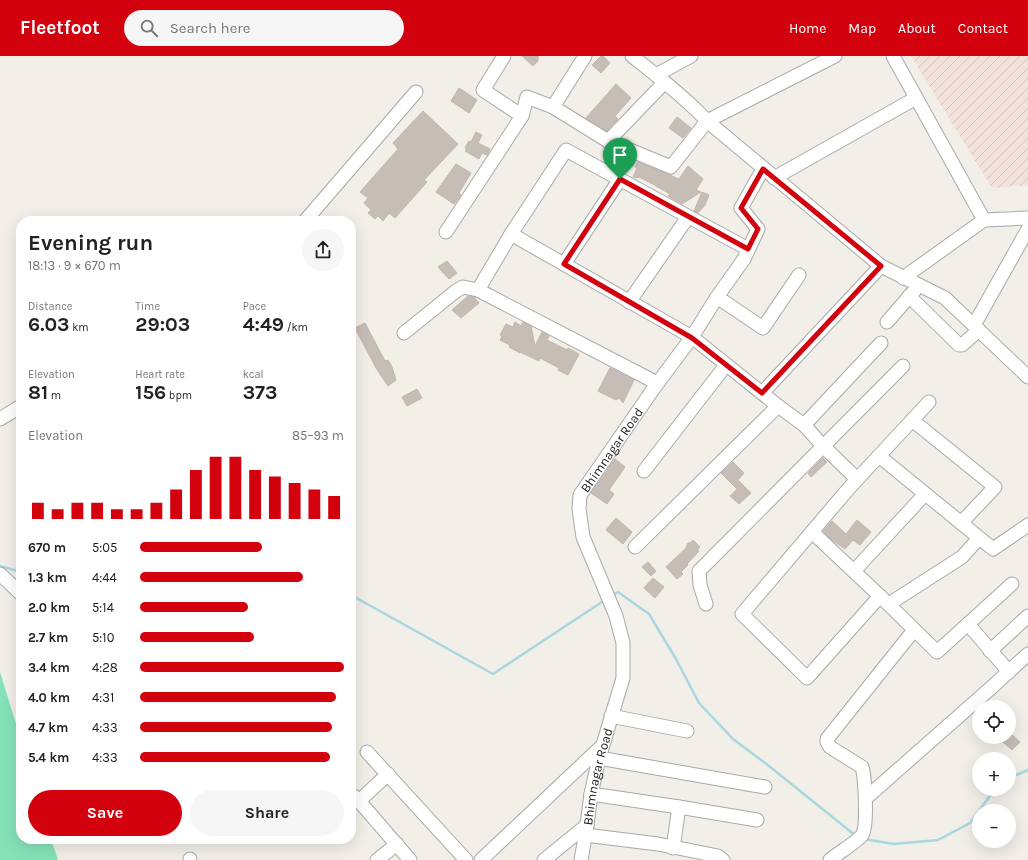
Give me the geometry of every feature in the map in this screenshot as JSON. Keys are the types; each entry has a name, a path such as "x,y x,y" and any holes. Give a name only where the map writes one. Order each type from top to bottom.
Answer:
{"street":[{"path":"504,56 484,90 522,116"},
{"path":"553,107 586,56"},
{"path":"632,56 700,113 706,121 881,266 945,298 976,328 1026,372"},
{"path":"608,141 660,79 691,56"},
{"path":"446,232 522,116 527,97 553,107 608,141 671,167 706,121 834,56"},
{"path":"893,56 984,220"},
{"path":"309,216 416,92"},
{"path":"774,178 916,98"},
{"path":"478,290 566,150 748,249"},
{"name":"Bhimnagar Road","path":"581,860 590,794 600,752 623,678 623,643 616,616 583,537 579,509 580,495 657,383 692,338 717,297 744,259 758,229 741,208 763,169"},
{"path":"564,264 620,179"},
{"path":"629,302 688,217"},
{"path":"903,278 984,220 1028,218"},
{"path":"909,296 959,345 963,344 976,328 1028,229"},
{"path":"512,234 692,338 804,425 857,479"},
{"path":"762,393 881,266"},
{"path":"717,297 763,328 799,275"},
{"path":"887,322 919,286"},
{"path":"404,333 462,287 478,290 657,383"},
{"path":"804,425 881,343"},
{"path":"644,472 726,365"},
{"path":"706,604 700,585 699,572 903,366"},
{"path":"929,402 857,479 742,614 807,678 885,600 962,557 979,538"},
{"path":"635,547 778,406"},
{"path":"0,419 16,409"},
{"path":"912,420 995,487 961,524"},
{"path":"879,456 993,550 1028,525"},
{"path":"854,571 925,494"},
{"path":"812,532 885,600 937,652 1012,584"},
{"path":"3,577 16,589"},
{"path":"990,651 1028,616"},
{"path":"968,624 1009,672"},
{"path":"831,859 862,835 865,826 866,798 862,767 830,747 827,739 914,630"},
{"path":"866,798 1028,654"},
{"path":"611,716 688,731"},
{"path":"368,752 466,860"},
{"path":"480,860 600,752 765,787"},
{"path":"356,796 388,774"},
{"path":"590,794 757,820"},
{"path":"356,798 410,860"},
{"path":"674,848 679,807"},
{"path":"544,860 586,830 718,856 723,860"},
{"path":"377,860 397,844"}],"shaded area":[{"path":"911,56 1028,56 1028,185 992,188"}],"green space":[{"path":"0,672 16,724 16,844 53,844 58,860 0,860"}],"building":[{"path":"522,56 538,56 538,61 533,66"},
{"path":"601,56 603,56 610,63 601,73 592,65"},
{"path":"616,84 631,98 615,116 618,119 607,131 586,118"},
{"path":"459,88 477,100 469,113 451,101"},
{"path":"423,111 458,144 424,180 427,182 395,218 389,213 383,221 378,216 375,219 368,213 371,210 364,203 368,198 360,192 398,149 393,143"},
{"path":"677,117 691,128 683,138 669,128"},
{"path":"476,132 482,135 478,143 490,149 487,155 482,153 479,159 465,151 469,141 471,142"},
{"path":"638,162 679,179 688,166 703,179 696,190 701,192 682,204 668,196 670,194 649,182 639,177 633,177 637,168 635,167"},
{"path":"456,164 471,173 459,193 461,195 454,204 436,192"},
{"path":"702,192 709,195 705,205 698,213 694,211"},
{"path":"447,261 457,273 449,279 438,267"},
{"path":"468,296 474,297 479,303 461,318 452,310"},
{"path":"515,322 521,326 523,322 531,326 535,346 542,332 549,336 547,340 579,354 568,375 558,370 559,368 540,358 539,361 520,353 509,347 510,345 500,340 502,336 500,335 506,324 513,327"},
{"path":"365,323 385,361 388,360 392,367 396,380 388,386 376,368 356,328"},
{"path":"610,368 634,380 623,403 619,398 616,400 598,391"},
{"path":"417,389 422,398 407,406 402,397"},
{"path":"823,458 827,462 811,477 808,473"},
{"path":"615,459 625,467 609,490 614,494 607,504 591,493"},
{"path":"733,462 744,473 738,480 751,493 739,504 730,496 737,489 721,473"},
{"path":"616,518 632,532 623,544 606,530"},
{"path":"857,520 871,532 860,545 853,540 845,549 832,540 823,531 832,521 846,534"},
{"path":"693,540 700,547 697,550 699,551 681,572 683,574 677,579 666,567 686,548 688,543"},
{"path":"648,562 656,571 651,576 642,567"},
{"path":"653,578 664,587 655,598 644,588"},
{"path":"1016,738 1020,742 1012,750 1005,744 1016,744"}],"waterway":[{"path":"0,566 16,571"},
{"path":"613,595 618,592 649,614 676,659 699,703 733,739 856,836"},
{"path":"356,598 493,674 605,600"},
{"path":"1016,775 1028,770"},
{"path":"864,839 894,844 938,840 970,823 990,796"}],"route":[{"path":"763,169 881,266 762,393 692,338 564,264 620,179 748,249 758,229 741,208 763,169"}]}
